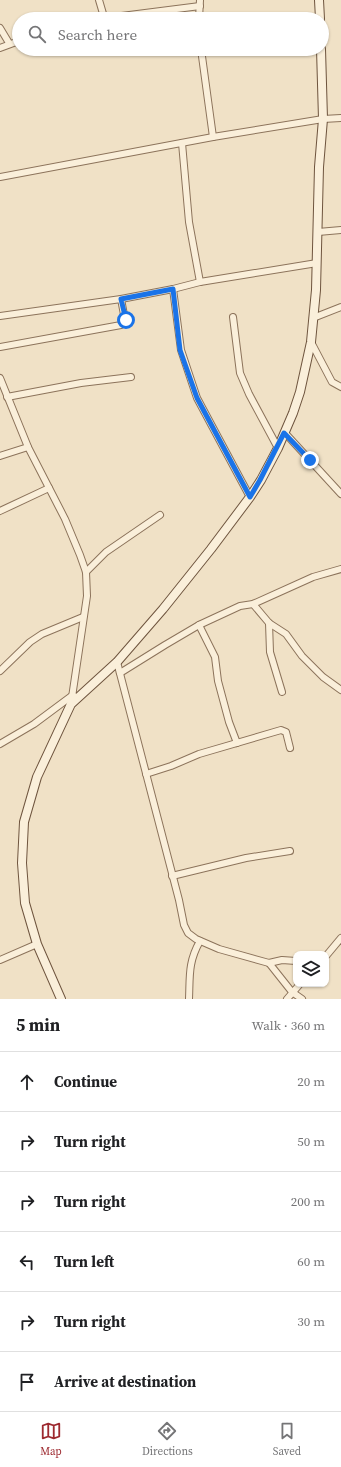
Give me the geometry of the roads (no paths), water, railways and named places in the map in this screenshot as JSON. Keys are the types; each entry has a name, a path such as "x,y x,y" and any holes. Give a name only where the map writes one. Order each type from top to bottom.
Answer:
{"street":[{"path":"99,0 100,12"},
{"path":"319,0 320,12"},
{"path":"141,12 200,3"},
{"path":"0,28 9,43"},
{"path":"0,48 12,42"},
{"path":"202,56 213,137"},
{"path":"72,704 117,662 163,609 250,497 278,448 300,392 311,342 317,263 319,167 323,119 321,56"},
{"path":"0,177 213,137 323,119 341,118"},
{"path":"182,143 189,222 200,282"},
{"path":"318,232 341,230"},
{"path":"0,316 121,299 200,282 317,263"},
{"path":"173,289 180,350 197,398 250,497"},
{"path":"0,347 121,325 126,320 121,299"},
{"path":"313,318 341,307"},
{"path":"233,316 240,373 249,394 278,448"},
{"path":"311,342 332,382 341,388"},
{"path":"7,397 81,383 131,377"},
{"path":"0,378 28,447 77,548 86,572 87,596 72,704 37,777 24,822 22,863 25,903 37,944 61,999"},
{"path":"284,433 341,494"},
{"path":"0,456 28,447"},
{"path":"0,511 49,488"},
{"path":"86,572 106,552 160,515"},
{"path":"120,673 199,625 240,606 253,604 313,577 341,569"},
{"path":"253,604 269,624 286,634 302,656 323,677 341,690"},
{"path":"0,671 30,642 42,634 84,618"},
{"path":"269,624 270,652 282,692"},
{"path":"199,625 215,657 218,681 229,722 237,744"},
{"path":"117,662 184,925 188,933 200,941 219,949 269,963 282,960 293,961"},
{"path":"0,744 34,724 73,695"},
{"path":"146,774 171,766 199,754 281,730 286,732 290,748"},
{"path":"172,876 246,858 290,851"},
{"path":"329,952 341,938"},
{"path":"189,999 190,965 193,952 200,941"},
{"path":"0,960 37,944"},
{"path":"269,963 292,992 302,999"},
{"path":"287,999 297,987"}]}
